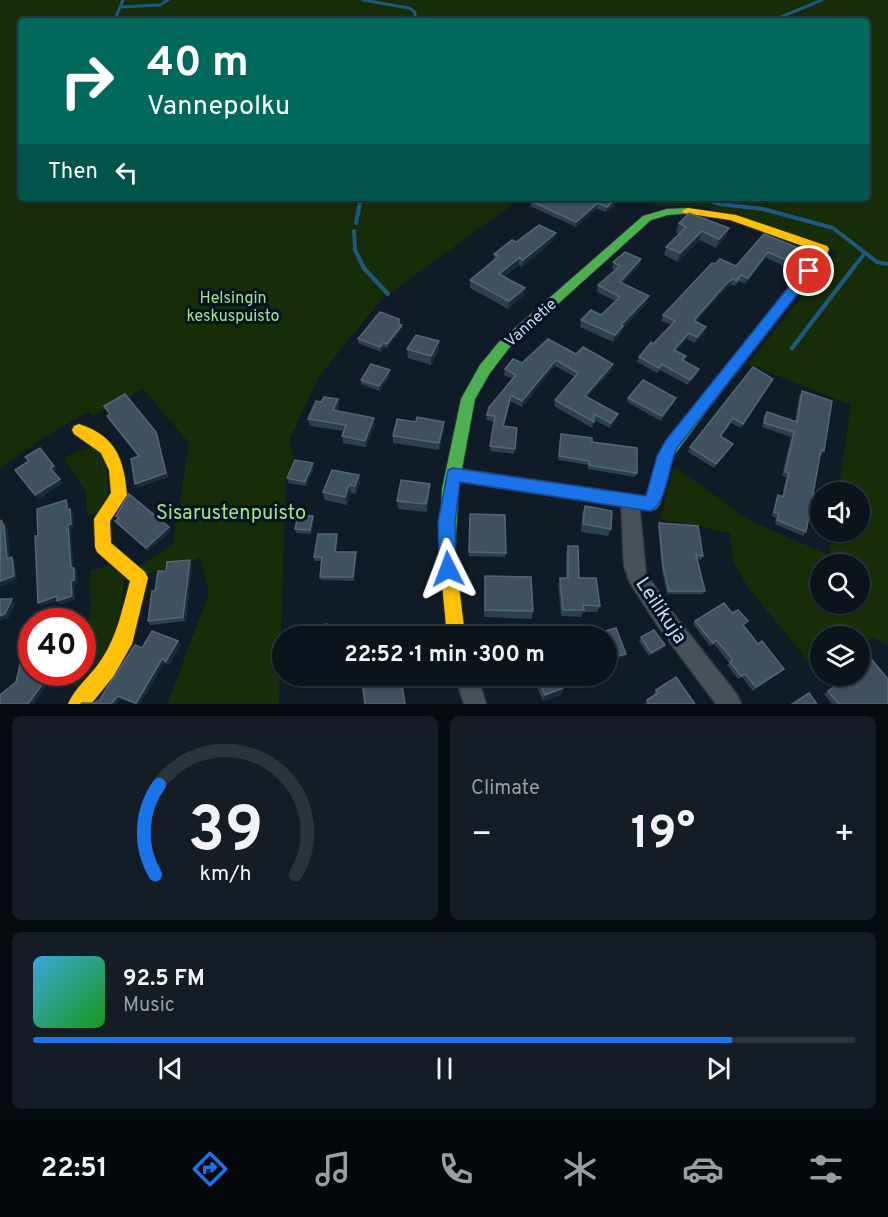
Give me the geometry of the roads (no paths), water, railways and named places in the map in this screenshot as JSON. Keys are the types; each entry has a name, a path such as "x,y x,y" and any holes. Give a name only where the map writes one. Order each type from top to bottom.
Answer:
{"street":[{"name":"Vannetie","path":"455,626 446,546 453,474 468,399 485,369 504,345 647,218 673,210 709,212 822,249 822,254 672,444 665,456 654,499 650,504 630,502"},
{"path":"78,704 106,670 125,638 139,578 103,547 102,519 119,495 116,456 108,447 79,430"},
{"path":"453,474 630,502"},
{"name":"Leilikuja","path":"630,502 633,566 637,577 665,619 730,704"},
{"path":"469,686 475,704"}],"waterway":[{"path":"115,18 123,0"},
{"path":"121,7 160,5 168,0"},
{"path":"363,0 409,8 415,12 415,18"},
{"path":"778,18 822,0"},
{"path":"711,201 763,209 833,228 877,262 888,264"},
{"path":"356,223 360,203"},
{"path":"354,231 355,250 364,268"},
{"path":"853,268 865,253"},
{"path":"363,267 388,294"},
{"path":"792,348 854,267"}],"park label":[{"name":"Helsingin keskuspuisto","path":"233,306"},
{"name":"Sisarustenpuisto","path":"231,512"}]}
